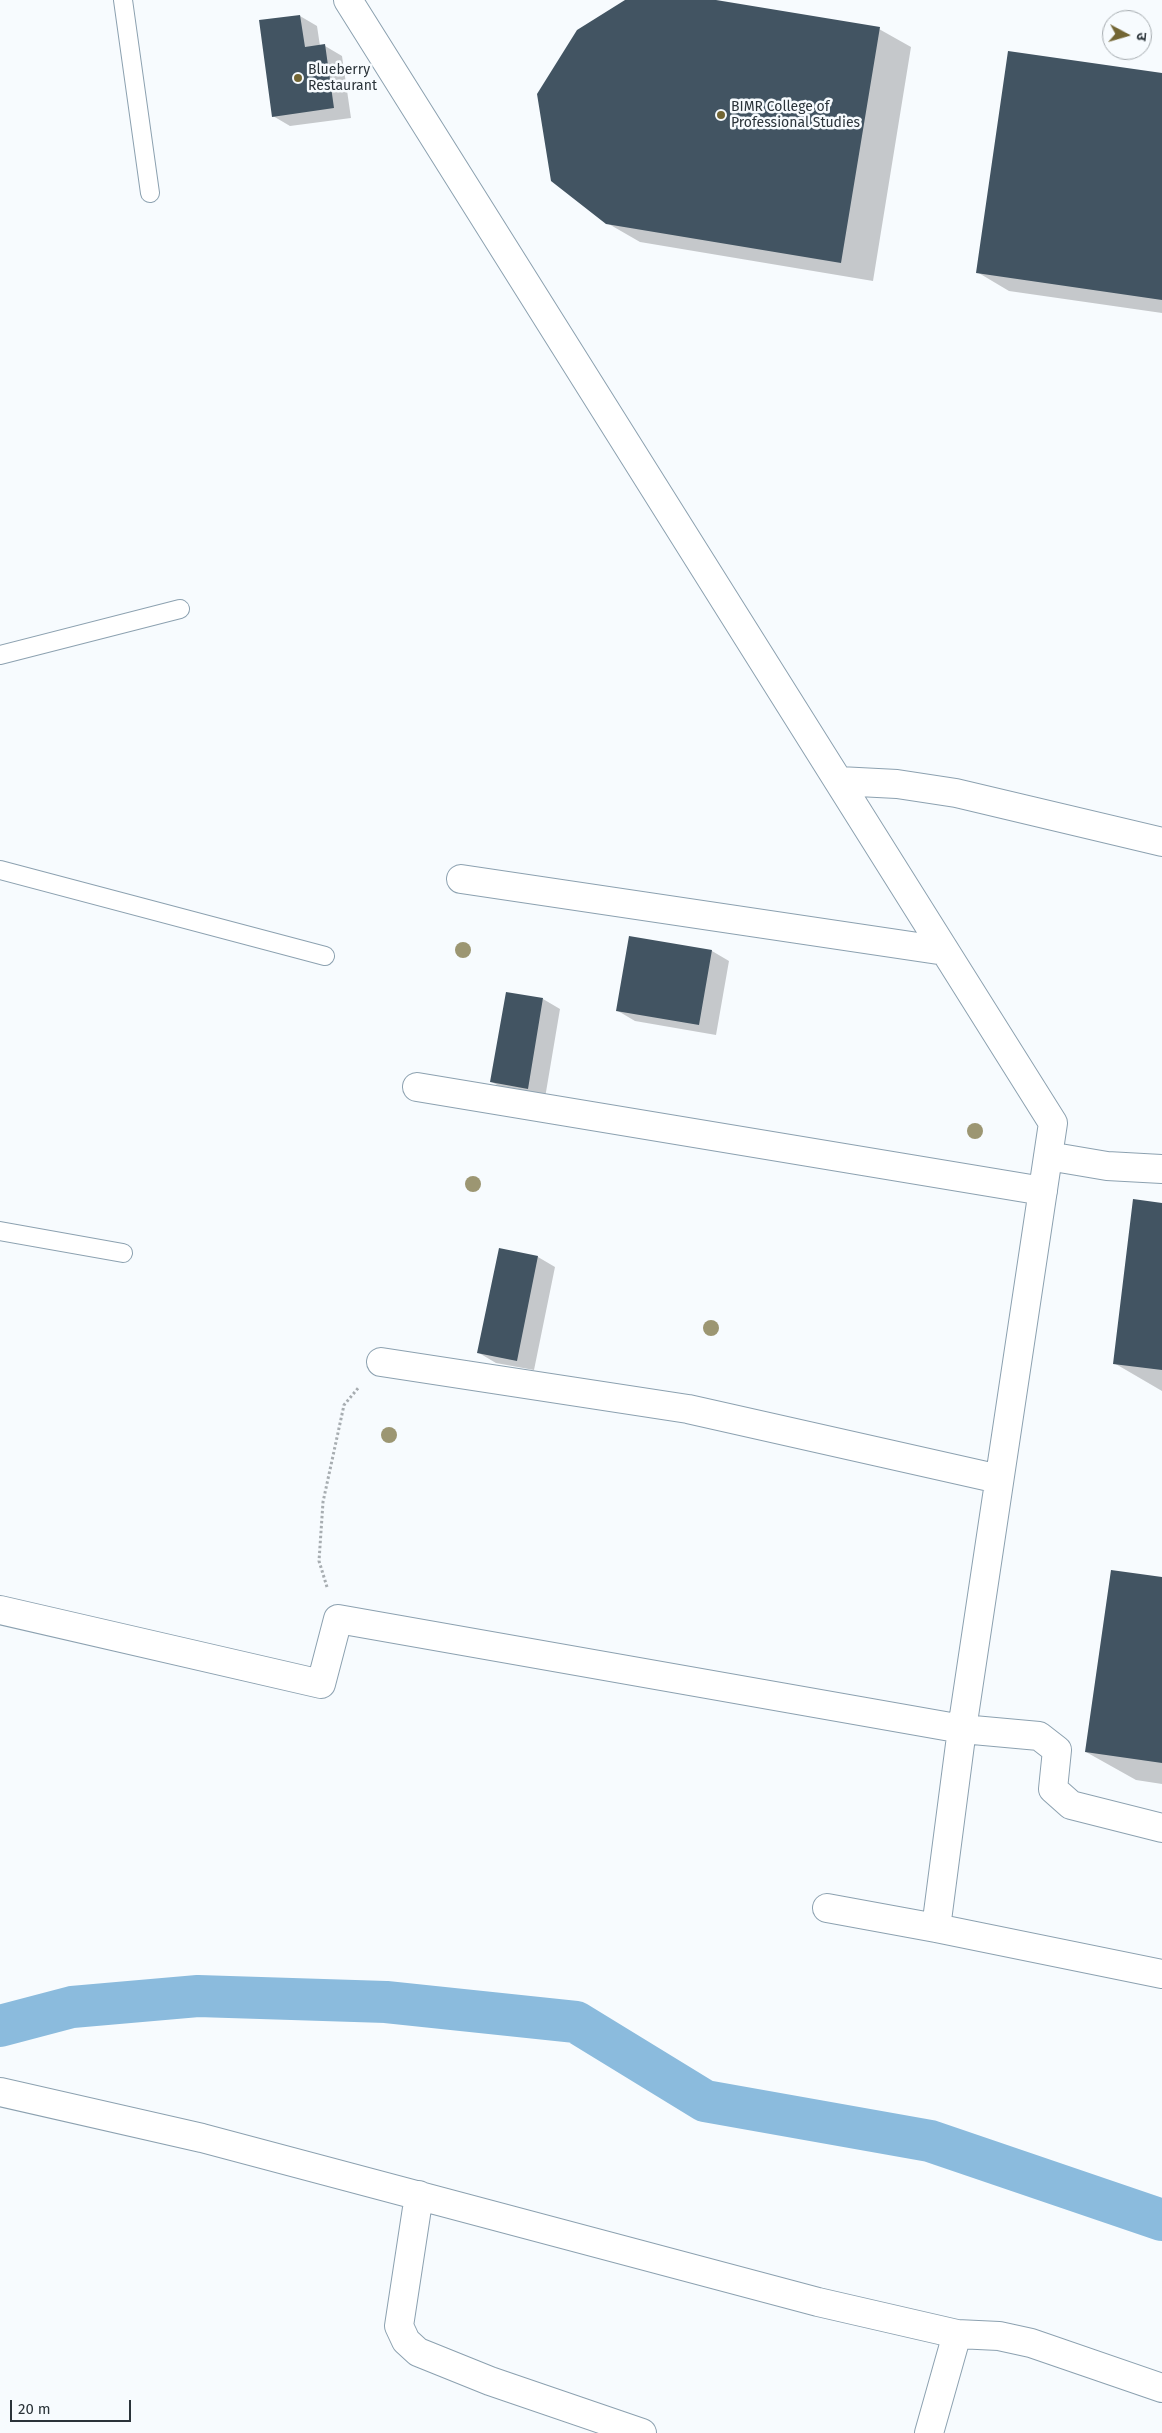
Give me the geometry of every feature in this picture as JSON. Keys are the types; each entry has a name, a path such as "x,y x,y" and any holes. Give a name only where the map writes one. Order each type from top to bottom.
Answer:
{"street":[{"path":"348,0 1054,1123 962,1730 936,1928"},
{"path":"839,781 897,784 956,793 1162,842"},
{"path":"461,879 946,951"},
{"path":"417,1087 1043,1191"},
{"path":"1048,1156 1107,1166 1162,1169"},
{"path":"381,1362 688,1409 999,1479"},
{"path":"0,1610 320,1684 338,1619 962,1730 1038,1736 1057,1750 1053,1788 1071,1805 1162,1828"},
{"path":"826,1908 936,1928 1162,1974"},
{"path":"0,2092 202,2138 818,2302 957,2334 999,2336 1031,2343 1162,2388"},
{"path":"419,2195 399,2326 406,2341 418,2352 472,2374 642,2433"},
{"path":"928,2433 957,2334"}],"lane":[{"path":"123,0 150,193"},
{"path":"0,655 180,610"},
{"path":"0,870 324,956"},
{"path":"0,1231 123,1253"}],"path":[{"path":"338,1619 319,1561 323,1502 344,1405 381,1362"}],"building":[{"path":"625,0 716,0 880,27 841,263 606,224 551,181 537,94 577,30"},
{"name":"Blueberry Restaurant","path":"300,15 305,47 325,44 334,108 272,117 259,20"},
{"path":"1008,51 1162,73 1162,300 976,273"},
{"path":"629,936 712,950 699,1025 616,1011"},
{"path":"506,992 543,998 528,1089 490,1082"},
{"path":"1133,1199 1162,1203 1162,1370 1113,1364"},
{"path":"499,1248 538,1256 517,1361 477,1353"},
{"path":"1111,1570 1162,1577 1162,1763 1085,1752"}],"waterway":[{"path":"0,2026 72,2007 198,1996 386,2002 576,2022 705,2101 930,2141 1162,2220"}],"place":[{"name":"Blueberry Restaurant","path":"298,78"},
{"name":"BIMR College of Professional Studies","path":"721,115"}]}
